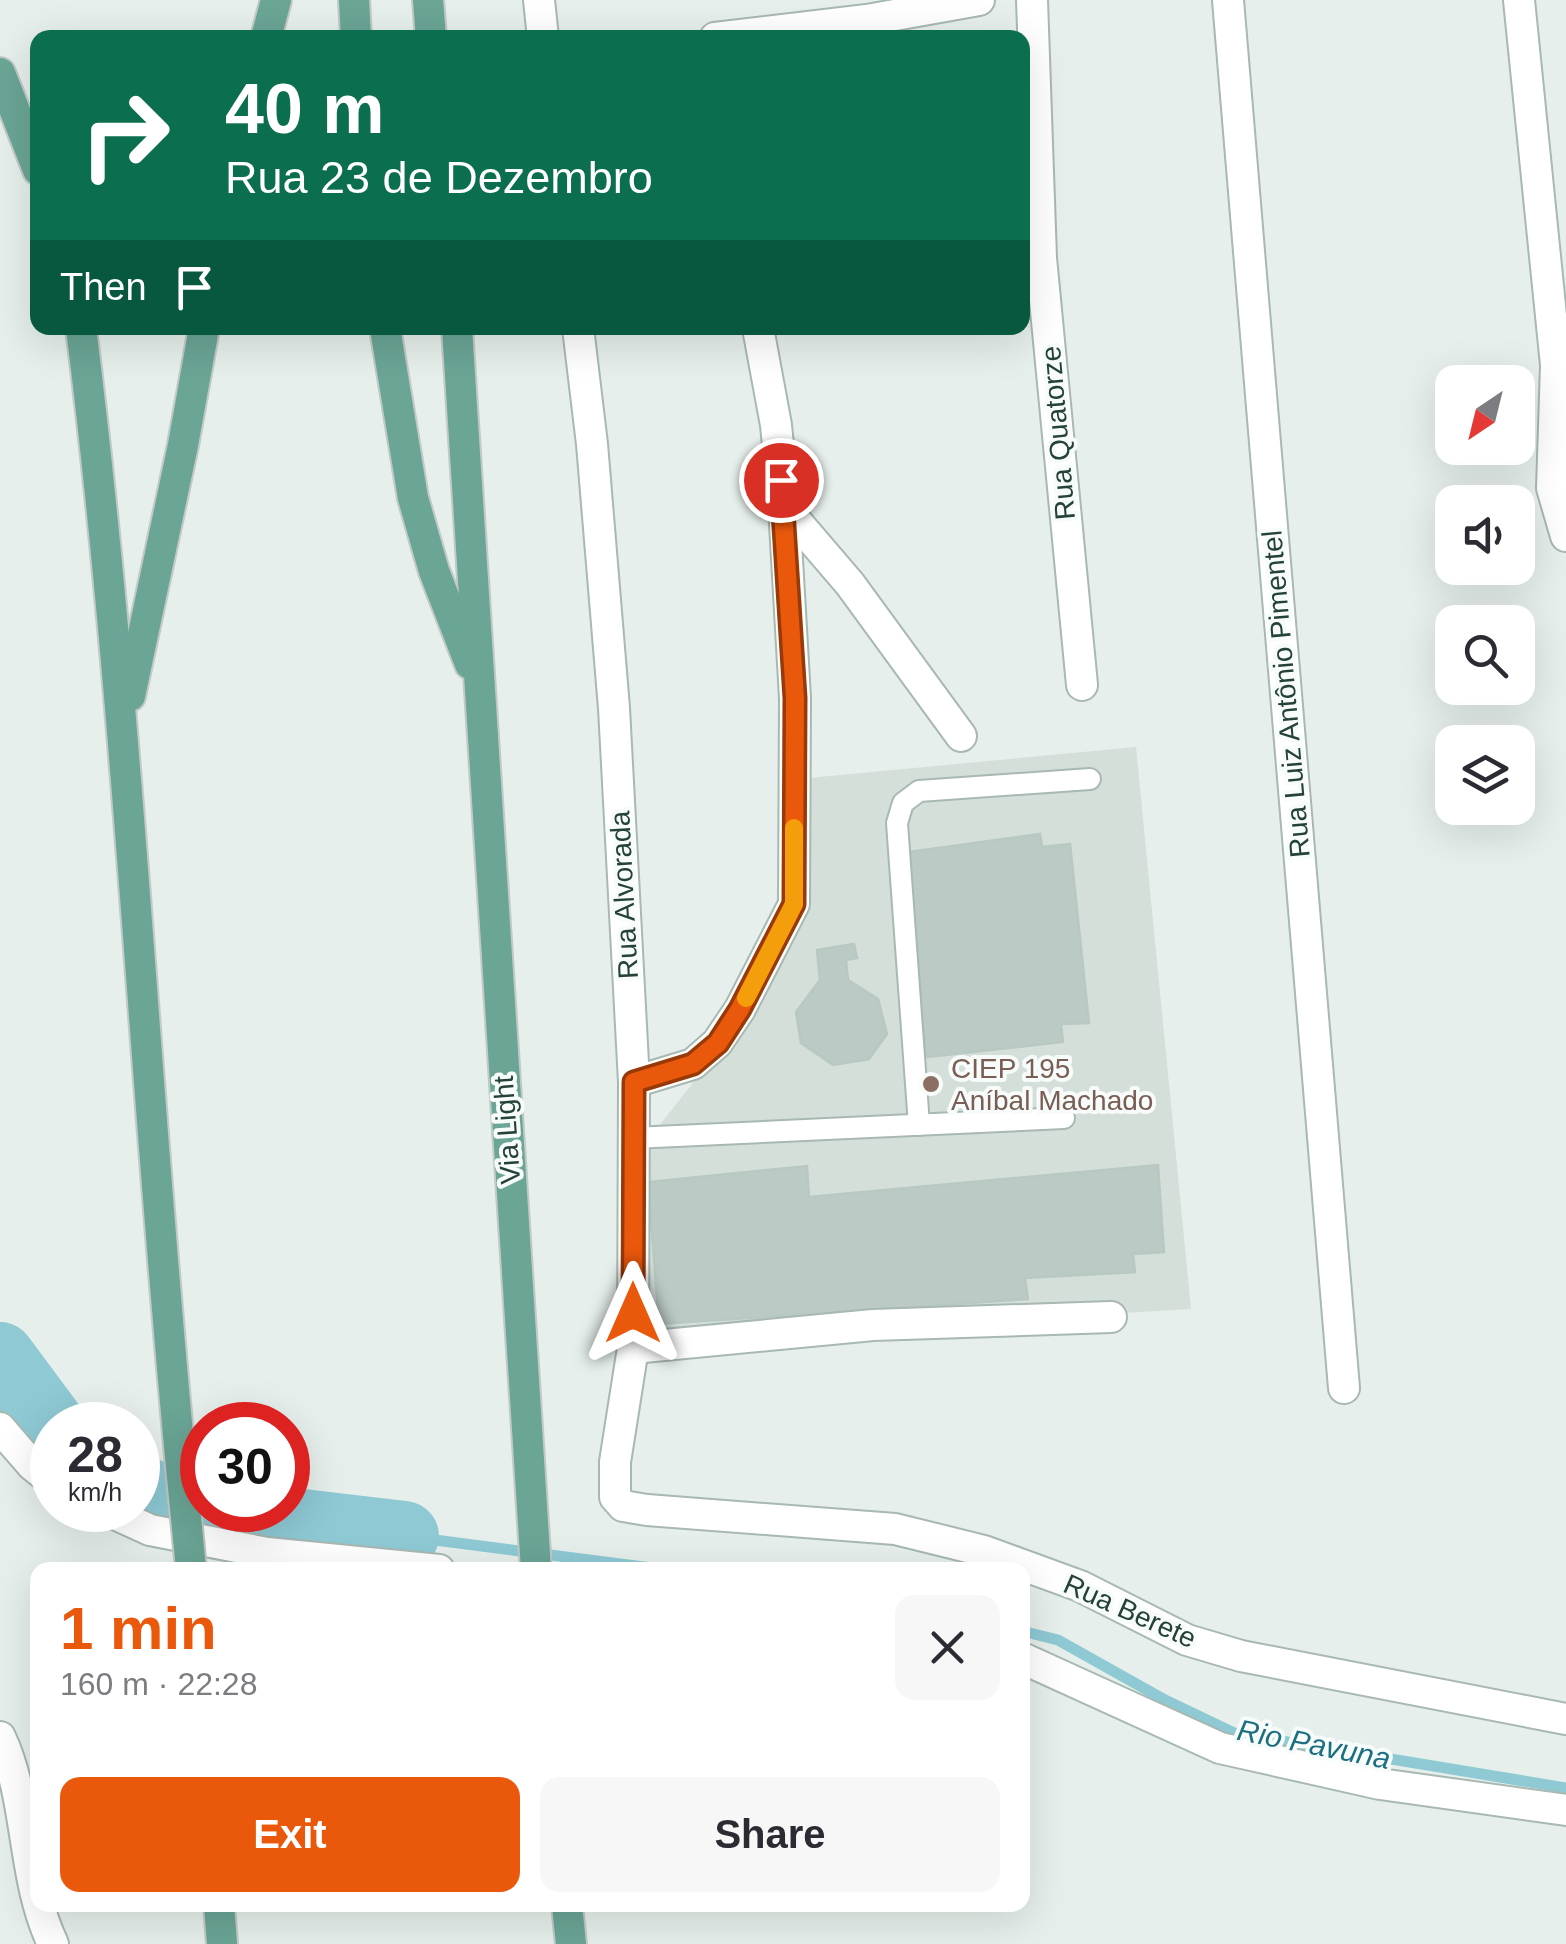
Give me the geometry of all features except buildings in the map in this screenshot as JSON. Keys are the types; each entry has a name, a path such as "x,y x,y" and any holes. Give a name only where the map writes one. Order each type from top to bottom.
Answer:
{"main road":[{"path":"268,30 276,0"},
{"path":"428,0 430,30"},
{"path":"0,73 30,150"},
{"path":"83,335 123,733 190,1562"},
{"path":"123,733 203,335"},
{"path":"386,335 413,498 434,571 480,690"},
{"name":"Via Light","path":"457,335 535,1562"},
{"path":"220,1912 222,1944"},
{"path":"568,1912 571,1944"}],"street":[{"path":"540,0 543,30"},
{"path":"758,30 866,10 979,0"},
{"name":"Rua Quatorze","path":"1032,0 1032,259 1082,685"},
{"name":"Rua Luiz Antônio Pimentel","path":"1228,0 1344,1388"},
{"path":"1519,0 1556,365 1552,488 1566,536"},
{"name":"Rua Alvorada","path":"579,335 614,708 634,1082 633,1348 615,1462"},
{"path":"634,1082 693,1064 718,1043 794,904 795,698 784,507 776,425 759,335"},
{"path":"784,507 850,584 961,736"},
{"path":"633,1348 873,1325 1111,1317"},
{"path":"0,1428 30,1463"},
{"name":"Rua Berete","path":"615,1462 615,1497 623,1506 894,1529 1014,1562"},
{"path":"160,1532 267,1553 358,1562"},
{"name":"Rua Berete","path":"1030,1568 1064,1580 1187,1640 1241,1656 1566,1719"},
{"path":"1030,1662 1220,1748 1380,1784 1566,1810"},
{"path":"0,1737 16,1796 30,1878"},
{"path":"39,1912 53,1944"}],"lane":[{"path":"919,1125 897,823 903,803 919,791 1090,779"},
{"path":"632,1138 1064,1118"}],"shaded area":[{"name":"CIEP 195 Aníbal Machado","path":"1136,747 1191,1309 645,1341 639,1151 745,1017 799,906 798,779"}],"waterway":[{"name":"Rio Pavuna","path":"0,1357 33,1402"},
{"name":"Rio Pavuna","path":"160,1498 192,1511 404,1536"},
{"name":"Rio Pavuna","path":"404,1536 605,1562"},
{"name":"Rio Pavuna","path":"1030,1633 1058,1640 1165,1700 1234,1733 1566,1788"}],"slow traffic":[{"path":"746,998 794,904 794,828"}],"place":[{"name":"CIEP 195 Aníbal Machado","path":"931,1084"}],"route":[{"path":"633,1313 634,1082 693,1064 718,1043 794,904 795,698 781,480"}]}
